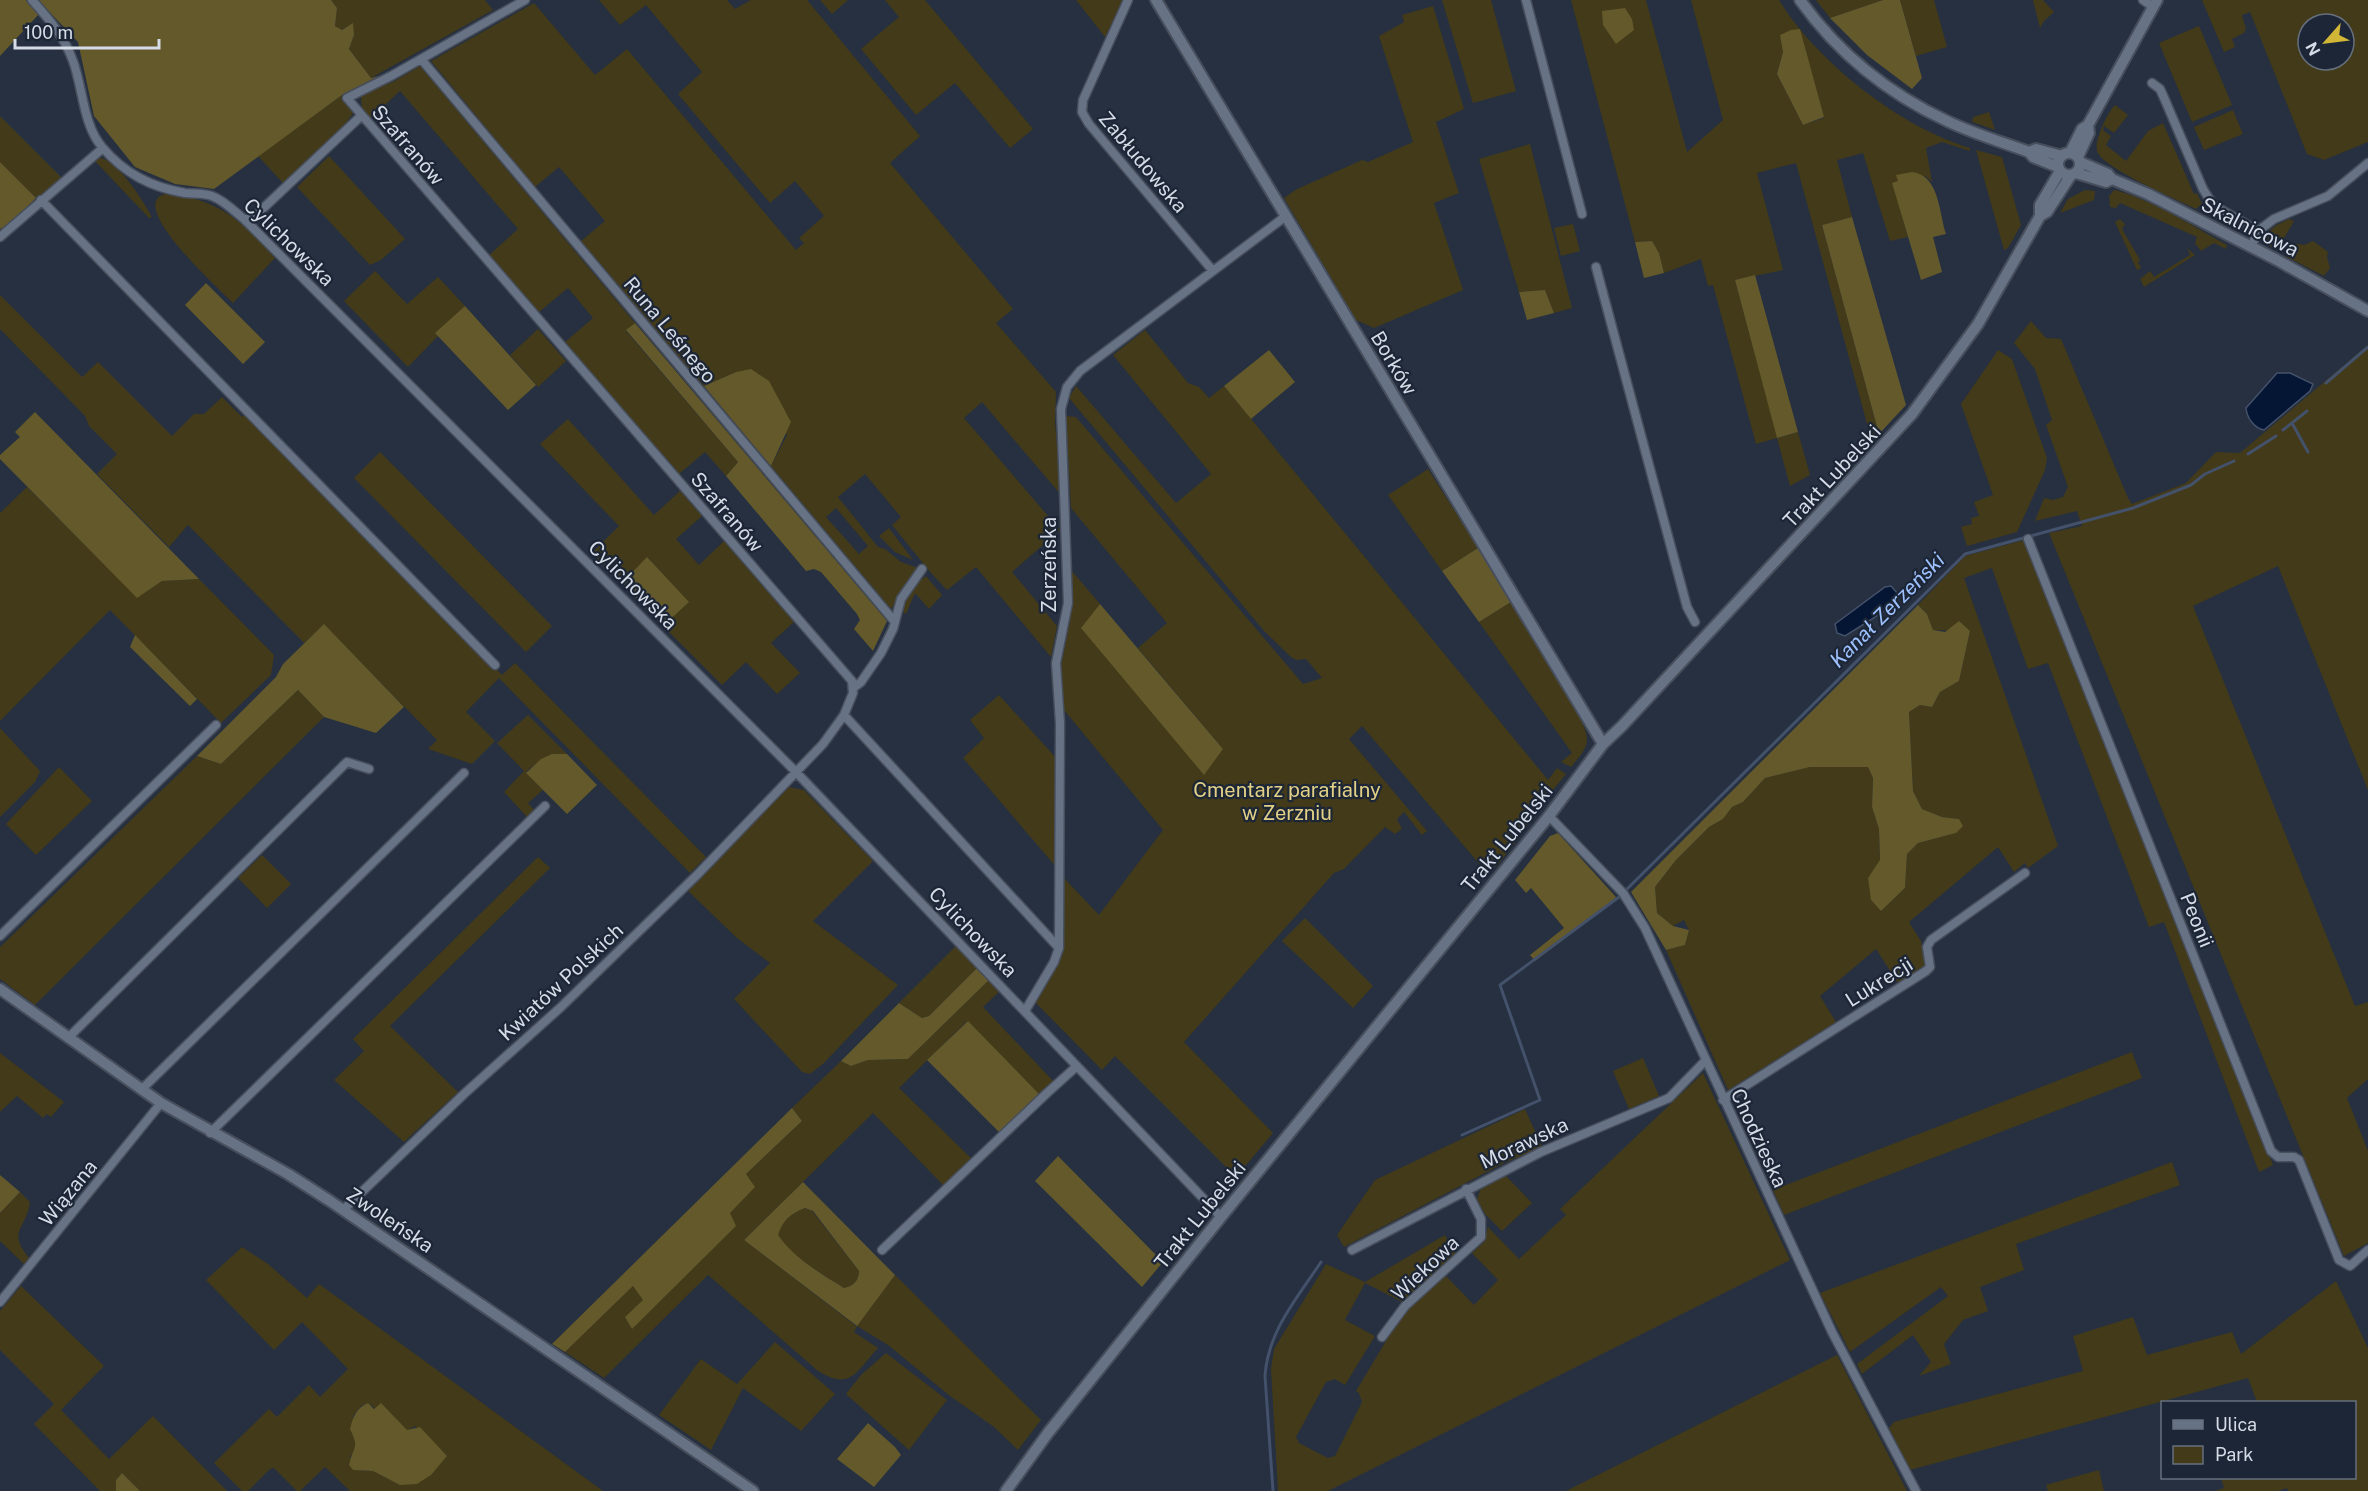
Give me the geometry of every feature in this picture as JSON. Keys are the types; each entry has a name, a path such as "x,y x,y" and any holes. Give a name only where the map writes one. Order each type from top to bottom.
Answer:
{"street":[{"name":"Cylichowska","path":"32,0 64,40 73,61 90,122 103,148 129,173 138,178 163,189 210,195 245,220 795,771 1221,1217"},
{"path":"421,59 525,0"},
{"name":"Zabłudowska","path":"1128,0 1083,100 1082,112 1089,124 1213,271"},
{"name":"Borków","path":"1156,0 1603,744"},
{"path":"1526,0 1582,214"},
{"name":"Skalnicowa","path":"1800,0 1825,32 1855,61 1913,104 1968,130 2029,152 2033,157 2066,171 2106,182 2112,179"},
{"path":"2072,157 2058,161 2066,171 2072,157 2089,133 2088,125 2155,4 2143,0"},
{"name":"Szafranów","path":"421,59 347,98 360,116 852,681 853,688"},
{"name":"Runa Leśnego","path":"421,59 895,622"},
{"path":"2152,83 2166,100 2203,189 2213,206 2258,231"},
{"path":"245,220 256,215 360,116"},
{"path":"0,237 103,148"},
{"name":"Skalnicowa","path":"2029,152 2036,149 2072,157 2251,247 2368,311"},
{"path":"2251,247 2258,231 2274,219 2328,196 2368,163"},
{"name":"Trakt Lubelski","path":"1006,1491 1048,1433 1221,1217 1549,816 1603,744 1912,414 1978,324 2040,216 2040,205 2066,171"},
{"path":"41,200 495,665"},
{"name":"Zerzeńska","path":"1025,1011 1054,962 1059,948 1060,723 1056,663 1068,603 1062,403 1067,387 1080,371 1286,216"},
{"path":"1596,267 1687,607 1695,622"},
{"name":"Peonii","path":"2028,539 2271,1151 2278,1157 2294,1157 2299,1160 2339,1260 2350,1266 2368,1250"},
{"path":"922,569 902,599 895,622 881,653 861,682 853,688 844,715 1059,948"},
{"name":"Kwiatów Polskich","path":"343,1210 464,1094 593,977 697,875 823,744 844,715"},
{"path":"0,936 216,725"},
{"path":"68,1038 347,762 369,769"},
{"path":"141,1090 464,773"},
{"path":"210,1133 545,806"},
{"name":"Chodzieska","path":"1549,816 1623,893 1635,909 1832,1332 1916,1491"},
{"name":"Lukrecji","path":"1723,1100 1928,970 1930,964 1928,946 1931,940 2025,873"},
{"name":"Zwoleńska","path":"0,989 161,1103 210,1133 288,1174 343,1210 753,1491"},
{"name":"Morawska","path":"1352,1250 1541,1152 1669,1098 1706,1061"},
{"path":"882,1250 1077,1066"},
{"name":"Wiązana","path":"0,1302 161,1103"},
{"name":"Wiekowa","path":"1382,1337 1405,1306 1481,1237 1480,1219 1466,1189"}],"green space":[{"path":"331,0 485,0 493,10 371,78 349,49 354,35 352,24 341,30 335,26 337,8"},
{"path":"599,0 727,0 735,9 751,0 807,0 920,136 890,163 1013,309 996,323 1056,392 1055,421 1061,495 982,402 964,418 1060,530 1012,572 1057,626 1051,657 976,567 947,590 892,525 901,517 865,474 838,497 878,547 885,549 901,562 918,568 891,609 771,466 787,435 736,372 704,386 581,241 605,221 559,167 535,187 431,61 534,3 595,75 627,49 796,250 804,243 799,238 824,216 795,181 770,203 678,94 702,72 646,5 620,25","holes":["836,508 868,546 859,554 826,517"]},
{"path":"820,0 848,0 832,14"},
{"path":"885,0 925,0 1033,129 1010,148 955,83 916,115 861,49 899,17"},
{"path":"1076,0 1124,0 1105,37"},
{"path":"1442,0 1491,0 1516,91 1473,103"},
{"path":"1571,0 1646,0 1687,152 1723,120 1691,0 1779,0 1815,46 1862,89 1916,125 1970,148 1970,151 1942,142 1926,148 1932,182 1925,176 1893,183 1908,237 1890,241 1863,153 1837,160 1852,217 1822,225 1879,434 1872,442 1796,163 1757,173 1783,270 1735,280 1778,438 1798,432 1810,475 1790,486 1777,438 1756,444 1713,285 1708,286 1701,259 1664,273 1659,254 1652,241 1635,242","holes":["1783,52 1824,118 1803,125 1777,74"]},
{"path":"1816,0 1883,0 1830,18"},
{"path":"1900,0 1934,0 1947,47 1916,56"},
{"path":"2033,0 2043,0 2054,12 2040,28"},
{"path":"2202,0 2368,0 2368,142 2324,160 2307,154 2250,12 2242,15 2246,29 2244,33 2232,39 2235,47 2224,52"},
{"path":"1433,6 1464,109 1436,122 1459,193 1434,203 1463,290 1374,328 1356,320 1284,198 1297,189 1362,160 1368,162 1413,142 1379,36 1404,22 1402,15"},
{"path":"2199,26 2232,105 2192,122 2159,43"},
{"path":"420,66 635,323 626,331 738,462 726,476 705,452 679,474 565,342 593,318 568,288 539,312 489,255 518,229 400,91 370,119 362,110 361,97 367,91 393,82"},
{"path":"342,95 353,113 344,126 283,183 258,156"},
{"path":"2115,105 2128,115 2114,133 2104,126 2103,130 2111,136 2106,145 2126,161 2148,131 2163,123 2194,194 2197,193 2202,204 2196,209 2126,174 2102,158 2097,151 2098,140 2105,120"},
{"path":"2233,110 2243,134 2204,150 2194,127"},
{"path":"1989,112 1995,130 1972,122 1973,117"},
{"path":"0,116 63,179 38,200 0,162"},
{"path":"1530,144 1572,308 1554,313 1545,290 1519,292 1479,159"},
{"path":"1976,150 2002,157 2021,225 2008,248 2004,250"},
{"path":"329,156 405,239 381,260 370,265 297,187"},
{"path":"100,158 107,160 122,173 152,217 149,218 94,160"},
{"path":"2085,190 2095,191 2094,200 2060,213 2068,199"},
{"path":"2114,190 2141,199 2171,214 2227,245 2226,249 2214,243 2201,251 2195,243 2197,237 2120,203 2116,208 2110,207 2109,196"},
{"path":"169,193 204,202 229,215 251,233 275,258 233,303 184,253 161,222 156,209 157,199"},
{"path":"2120,219 2125,224 2122,229 2140,260 2138,262 2141,268 2137,270 2115,222"},
{"path":"2289,219 2294,221 2277,250 2264,243 2269,231"},
{"path":"1573,224 1580,251 1561,256 1554,228"},
{"path":"2313,241 2328,252 2330,268 2324,276 2285,256 2291,243 2304,245"},
{"path":"2187,248 2195,255 2144,287 2140,279 2150,271 2154,277 2190,255"},
{"path":"375,271 407,304 438,277 465,306 436,333 438,336 408,367 344,301"},
{"path":"0,295 82,377 98,362 172,436 194,414 204,414 222,397 242,417 246,413 502,675 515,663 706,857 690,873 499,678 466,712 495,741 472,764 428,749 437,740 324,625 304,643 188,525 169,547 97,474 117,454 89,426 85,416 0,329"},
{"path":"2031,321 2046,338 2061,339 2132,504 2186,483 2216,452 2240,453 2368,345 2368,790 2278,566 2193,606 2355,1006 2368,1002 2368,1079 2347,1098 2368,1151 2368,1243 2344,1256 2049,533 2082,526 2077,511 2035,521 2044,498 2053,500 2063,497 2068,487 2046,425 2052,420 2035,369 2014,343"},
{"path":"538,329 566,361 538,387 510,355"},
{"name":"Cmentarz parafialny w Zerzniu","path":"1145,330 1188,383 1199,387 1209,398 1224,386 1548,780 1557,768 1566,774 1544,801 1542,799 1519,838 1496,867 1494,865 1487,873 1362,726 1349,739 1427,831 1422,835 1404,812 1397,819 1402,829 1395,834 1385,827 1344,869 1334,873 1184,1042 1273,1133 1236,1177 1115,1056 1102,1070 1035,1002 1045,987 1057,958 1062,927 1064,878 1099,915 1163,830 1064,710 1061,666 1070,621 1071,570 1100,604 1082,629 1223,749 1138,648 1167,623 1071,508 1066,416 1076,417 1303,684 1322,678 1306,659 1296,660 1291,657 1265,632 1069,398 1076,386 1176,503 1211,474 1113,355"},
{"path":"1998,350 2012,359 2047,458 2045,470 2017,532 1967,546 1961,527 1972,524 1971,518 1979,516 1974,502 1993,495 1961,404"},
{"path":"568,419 654,515 680,491 702,516 676,539 699,565 724,541 794,622 771,643 800,673 777,694 746,662 722,685 663,626 688,602 648,558 622,583 592,553 619,526 540,444"},
{"path":"380,452 552,626 526,652 354,478"},
{"path":"1428,469 1478,548 1442,571 1388,495"},
{"path":"27,487 137,597 162,581 199,579 274,655 271,675 221,723 110,610 0,721 0,513"},
{"path":"889,528 913,560 895,552 879,536"},
{"path":"2024,540 2273,1165 2259,1172 2164,922 2149,927 2048,663 2028,669 1992,568 1964,578 2058,846 2028,868 2025,863 2014,872 1998,847 1909,922 1921,941 1925,966 1898,983 1876,949 1820,996 1836,1022 1728,1090 1666,950 1685,945 1689,930 1684,920 1673,926 1657,913 1655,887 1676,860 1709,827 1723,819 1732,807 1743,802 1765,778 1809,767 1868,767 1873,778 1872,807 1879,829 1880,860 1871,900 1881,911 1905,888 1907,854 1918,843 1956,833 1959,819 1942,817 1922,809 1913,791 1909,712 1920,705 1932,707 1940,692 1959,681 1970,631 1933,630 1927,614 1918,605 1965,556"},
{"path":"926,576 942,595 929,609 915,593 906,614 901,610 905,600"},
{"path":"1511,602 1584,721 1582,723 1587,736 1586,746 1571,767 1561,762 1572,753 1479,622"},
{"path":"298,690 324,717 35,1005 0,979 0,947 197,756 221,764"},
{"path":"999,695 1057,759 1057,868 963,758 984,738 970,720"},
{"path":"528,715 567,754 545,758 526,772 543,790 528,803 534,810 527,817 504,792 524,771 497,743"},
{"path":"0,728 40,771 35,782 0,817"},
{"path":"59,767 92,801 36,855 6,824"},
{"path":"789,787 804,790 873,861 813,921 898,985 824,1063 810,1074 802,1072 734,999 770,963 737,938 687,890"},
{"path":"262,855 291,884 267,908 238,878"},
{"path":"538,857 550,868 390,1026 458,1092 404,1142 334,1080 364,1051 353,1039"},
{"path":"1305,918 1373,986 1353,1008 1282,941"},
{"path":"956,946 978,967 929,1016 922,1018 899,1003"},
{"path":"990,979 1001,990 983,1007 1055,1083 1041,1096 967,1021 899,1088 973,1160 944,1186 873,1113 744,1240 856,1326 895,1275 1041,1420 1018,1450 994,1427 950,1396 888,1345 857,1326 854,1332 878,1348 864,1365 846,1379 829,1377 818,1371 708,1275 604,1378 565,1352 634,1285 643,1300 632,1329 730,1213 746,1174 802,1121 792,1108 841,1061 851,1066 868,1060 908,1059"},
{"path":"2132,1052 2142,1078 1784,1215 1773,1190"},
{"path":"0,1053 64,1102 51,1117 47,1114 43,1118 17,1096 0,1112"},
{"path":"1643,1058 1659,1096 1629,1109 1613,1071"},
{"path":"1703,1073 1790,1260 1328,1491 1278,1491 1271,1369 1274,1349 1326,1264 1365,1282 1445,1235 1456,1254 1402,1302 1365,1283 1345,1320 1375,1336 1345,1385 1335,1379 1326,1382 1296,1437 1299,1443 1328,1458 1335,1456 1362,1402 1356,1391 1409,1308 1446,1276 1474,1305 1498,1280 1472,1253 1484,1242 1488,1227 1519,1259 1566,1215 1560,1209"},
{"path":"1525,1109 1542,1147 1502,1164 1344,1247 1337,1235 1375,1180"},
{"path":"2172,1162 2180,1185 2016,1244 2024,1270 1980,1287 1988,1311 1963,1320 1944,1344 1951,1364 1919,1376 1931,1362 1913,1335 1862,1374 1857,1364 1948,1296 1941,1287 1850,1352 1820,1293"},
{"path":"1506,1176 1532,1203 1502,1231 1485,1214 1477,1199 1481,1188"},
{"path":"20,1192 30,1202 18,1236 19,1242 30,1259 25,1265 0,1241 0,1213"},
{"path":"805,1208 812,1211 859,1271 858,1278 853,1284 844,1288 826,1277 799,1258 777,1235 788,1218"},
{"path":"242,1247 268,1264 307,1298 319,1284 603,1491 350,1491 325,1467 300,1491 297,1491 274,1468 270,1469 248,1491 242,1491 214,1463 269,1409 277,1417 309,1385 320,1397 348,1369 302,1322 274,1350 206,1280","holes":["368,1403 407,1431 415,1426 447,1456 386,1478 373,1471 363,1471 350,1457 356,1449 353,1416 361,1406"]},
{"path":"2336,1281 2368,1348 2368,1491 2288,1491 2287,1488 2278,1491 2215,1491 2224,1488 2221,1479 2356,1479 2356,1401 2257,1401 2248,1378 1910,1470 1889,1428 1894,1422 2083,1371 2073,1336 2133,1317 2147,1355 2232,1332 2241,1354"},
{"path":"21,1286 104,1366 61,1410 109,1459 153,1416 227,1491 140,1491 122,1473 116,1480 116,1491 100,1491 34,1424 54,1404 0,1350 0,1311"},
{"path":"775,1342 835,1394 801,1431 743,1388 711,1450 659,1415 701,1359 737,1384"},
{"path":"886,1353 947,1400 909,1450 846,1394 861,1375"},
{"path":"1837,1355 1907,1491 1566,1491"},
{"path":"2099,1470 2104,1491 2048,1491 2046,1485"}],"shaded area":[{"path":"0,0 26,0 39,14 0,56"},
{"path":"38,0 331,0 337,8 335,26 342,30 353,23 354,35 349,49 371,78 379,76 342,95 214,189 175,184 135,167 94,116 78,42"},
{"path":"1883,0 1900,0 1922,78 1912,89 1867,55 1830,18"},
{"path":"1625,8 1632,19 1634,30 1616,44 1603,25 1602,11"},
{"path":"1800,29 1824,117 1803,125 1777,74 1783,52 1780,35"},
{"path":"0,162 36,198 3,231 0,228"},
{"path":"1912,172 1928,180 1933,188 1946,234 1933,237 1942,272 1921,280 1892,183 1898,181 1896,175"},
{"path":"1852,217 1906,405 1879,434 1822,225"},
{"path":"1652,241 1659,253 1664,273 1644,278 1635,242"},
{"path":"1755,275 1798,432 1777,438 1735,280"},
{"path":"206,283 265,342 243,364 185,305"},
{"path":"1545,290 1554,313 1527,320 1519,292"},
{"path":"465,306 536,385 508,410 435,333"},
{"path":"635,323 887,621 873,651 854,629 860,620 857,614 821,572 814,569 806,571 726,476 738,462 626,330"},
{"path":"1269,350 1295,382 1251,419 1224,386"},
{"path":"751,369 769,381 791,422 771,466 704,386 736,372"},
{"path":"35,412 199,579 162,581 137,598 0,459 0,455 20,437 15,432"},
{"path":"1478,548 1511,602 1479,622 1442,571"},
{"path":"647,557 689,602 663,626 622,583"},
{"path":"1100,604 1223,749 1204,775 1081,628"},
{"path":"1918,605 1927,614 1933,630 1945,632 1959,621 1970,631 1959,681 1940,692 1932,707 1920,705 1909,712 1913,791 1922,809 1942,817 1959,819 1963,826 1956,833 1918,843 1907,854 1905,888 1881,911 1871,900 1868,878 1880,860 1879,829 1872,807 1873,778 1868,767 1810,767 1765,778 1743,802 1732,807 1723,819 1709,827 1676,860 1655,887 1657,913 1673,926 1689,930 1685,945 1666,950 1631,892"},
{"path":"324,624 404,707 376,733 324,717 298,690 221,764 197,756 276,677 283,664"},
{"path":"135,635 197,699 190,706 130,647"},
{"path":"552,754 567,754 597,785 567,814 526,773 541,759"},
{"path":"1558,833 1616,897 1613,902 1535,961 1530,955 1564,928 1531,888 1526,893 1515,880 1550,836"},
{"path":"978,967 990,979 908,1059 868,1060 851,1066 841,1061 899,1003 922,1018 929,1016"},
{"path":"968,1021 1041,1096 1001,1134 927,1060"},
{"path":"792,1108 802,1121 746,1174 755,1187 730,1213 736,1226 632,1329 625,1317 643,1300 633,1286 565,1352 552,1344"},
{"path":"1058,1156 1163,1262 1142,1287 1035,1181"},
{"path":"0,1175 20,1192 0,1213"},
{"path":"803,1182 895,1275 857,1326 744,1240","holes":["805,1208 813,1211 859,1271 857,1280 850,1286 844,1288 817,1271 792,1251 778,1235 782,1225 791,1215"]},
{"path":"368,1403 374,1409 381,1403 407,1430 420,1427 447,1456 431,1475 417,1484 400,1485 373,1471 353,1470 349,1465 355,1444 350,1429 356,1413"},
{"path":"868,1423 901,1455 874,1487 837,1459"},
{"path":"122,1473 140,1491 116,1491 116,1480"}],"water":[{"path":"2277,373 2290,373 2313,384 2310,391 2264,430 2252,422 2246,408"},
{"path":"1891,586 1898,594 1896,604 1845,636 1837,633 1835,624 1885,587"}],"waterway":[{"name":"Kanał Zerzeński","path":"2326,383 2368,347"},
{"name":"Kanał Zerzeński","path":"2283,430 2307,411"},
{"name":"Kanał Zerzeński","path":"2292,423 2308,452"},
{"name":"Kanał Zerzeński","path":"2248,454 2276,436"},
{"name":"Kanał Zerzeński","path":"1627,889 1965,554 2133,508 2191,485 2205,474 2234,461"},
{"name":"Kanał Zerzeński","path":"1462,1135 1540,1100 1500,985 1619,897"},
{"name":"Kanał Zerzeński","path":"1273,1491 1265,1376 1267,1360 1285,1316 1321,1262"}]}
